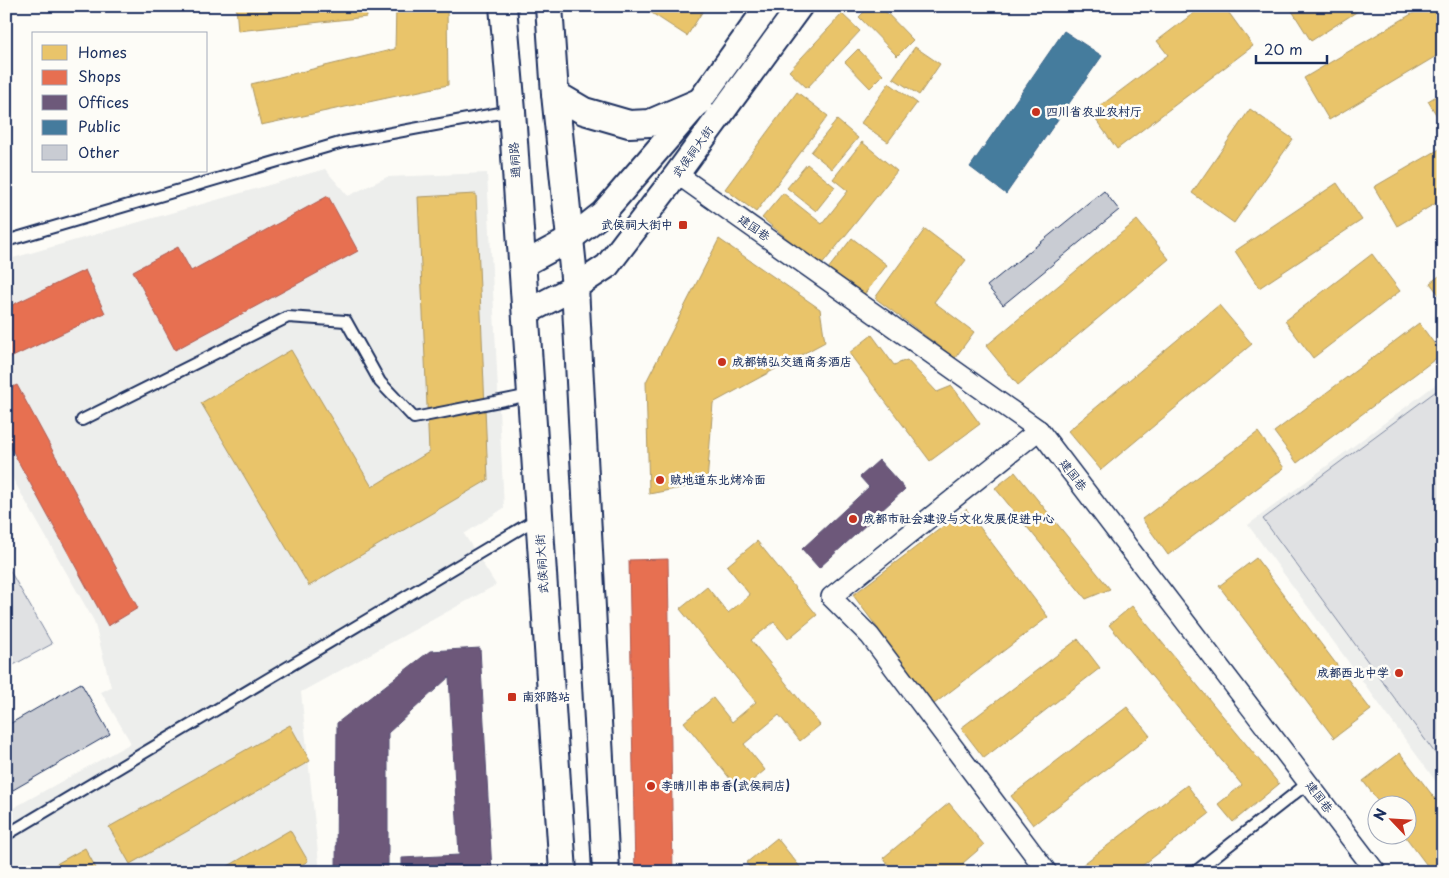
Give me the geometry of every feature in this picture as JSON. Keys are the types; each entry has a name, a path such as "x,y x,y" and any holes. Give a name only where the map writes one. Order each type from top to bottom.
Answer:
{"main road":[{"name":"通祠路","path":"503,6 526,313"},
{"path":"549,6 555,94 575,287 606,872"},
{"path":"555,94 584,111 629,124 650,123 699,102"},
{"name":"武侯祠大街","path":"526,313 563,872"}],"street":[{"path":"522,265 570,240 603,213 699,102 768,6"},
{"name":"武侯祠大街","path":"526,313 575,287 607,266 800,6"},
{"name":"建国巷","path":"677,174 1039,430 1376,872"},
{"path":"1039,430 830,598 870,636 1047,872"}],"lane":[{"path":"6,241 343,142 512,111"},
{"path":"82,420 288,317 346,321 380,382 414,418 531,395"},
{"path":"6,835 539,518"},
{"path":"1195,872 1308,783"}],"shaded area":[{"path":"325,169 348,196 387,177 487,173 504,508 464,534 496,585 301,692 320,872 6,872 6,812 131,743 101,692 111,687 94,621 6,467 6,260"},
{"name":"成都西北中学","path":"1443,379 1443,791 1248,525"},
{"name":"成都西北中学","path":"1443,386 1443,764 1263,519"},
{"path":"6,564 52,644 6,669"}],"building: Homes":[{"path":"236,6 366,6 367,17 238,31"},
{"path":"396,6 447,6 448,85 261,125 251,84 395,49"},
{"path":"641,6 706,6 687,36"},
{"path":"870,6 880,6 913,40 897,56 859,17"},
{"path":"1203,6 1224,6 1253,46 1117,149 1091,113 1168,55 1157,41"},
{"path":"1289,6 1359,6 1361,9 1311,41"},
{"path":"1425,6 1443,6 1443,52 1329,120 1304,78"},
{"path":"842,14 860,31 807,88 789,71"},
{"path":"915,47 940,64 919,95 893,78"},
{"path":"858,49 883,75 870,88 845,62"},
{"path":"889,83 917,103 888,142 861,123"},
{"path":"797,92 828,116 756,212 725,189"},
{"path":"1443,92 1443,126 1428,101"},
{"path":"1250,109 1293,139 1234,223 1192,193"},
{"path":"837,120 858,138 832,169 811,152"},
{"path":"862,142 897,171 821,266 762,218 783,193 822,224 848,191 833,179"},
{"path":"1443,147 1443,199 1397,226 1374,187"},
{"path":"807,164 835,187 816,211 787,188"},
{"path":"1337,183 1362,220 1259,288 1235,251"},
{"path":"476,194 488,480 309,586 201,403 291,350 372,487 429,452 418,197"},
{"path":"1137,220 1169,259 1018,385 986,346"},
{"path":"925,229 966,260 934,302 974,332 955,358 875,298"},
{"path":"852,238 887,265 863,296 828,269"},
{"name":"成都锦弘交通商务酒店","path":"719,239 820,309 825,342 713,403 707,483 649,494 646,382"},
{"path":"1372,254 1400,291 1313,358 1285,321"},
{"path":"1443,273 1443,300 1430,283"},
{"path":"1219,305 1252,344 1101,470 1068,431"},
{"path":"1419,323 1442,354 1297,463 1274,432"},
{"path":"872,335 894,365 907,360 937,392 952,386 980,424 930,461 849,353"},
{"path":"1258,432 1284,468 1168,555 1142,519"},
{"path":"1015,472 1110,589 1086,599 995,488"},
{"path":"966,509 1048,617 934,704 853,595"},
{"path":"757,541 817,615 788,639 774,622 751,640 820,725 800,741 779,715 744,744 765,770 740,791 684,722 713,698 732,722 756,702 680,609 707,587 728,613 750,595 727,566"},
{"path":"1256,558 1371,710 1334,738 1219,586"},
{"path":"1132,606 1279,784 1233,822 1218,804 1242,785 1109,625"},
{"path":"1078,639 1100,668 984,758 961,728"},
{"path":"1127,707 1150,736 1033,825 1011,796"},
{"path":"290,725 310,761 130,864 109,827"},
{"path":"1400,753 1443,809 1443,872 1432,872 1412,846 1416,846 1416,796 1374,796 1363,781"},
{"path":"1187,785 1209,814 1134,872 1073,872"},
{"path":"949,803 984,845 963,863 970,872 895,872 883,858"},
{"path":"290,830 308,861 290,872 218,872"},
{"path":"777,838 804,872 754,872 746,863"},
{"path":"85,848 98,872 42,872"},
{"path":"1274,867 1278,872 1267,872"}],"building: Shops":[{"path":"328,196 358,251 175,350 133,271 178,247 191,271"},
{"path":"85,270 105,313 6,360 6,308"},
{"path":"17,385 138,608 108,626 6,439 6,390"},
{"path":"668,559 673,872 635,872 629,560"}],"building: Offices":[{"name":"成都市社会建设与文化发展促进中心","path":"879,460 905,489 819,568 802,549 869,487 860,477"},
{"path":"480,648 492,872 402,872 402,858 459,855 449,677 388,733 388,872 336,872 337,723 430,651"}],"building: Public":[{"name":"四川省农业农村厅","path":"1064,31 1102,56 1006,194 970,167"}],"building: Other":[{"path":"1104,191 1119,210 1003,305 987,286"},
{"path":"81,683 110,734 6,794 6,726"}],"place":[{"name":"四川省农业农村厅","path":"1036,112"},
{"name":"武侯祠大街中","path":"683,225"},
{"name":"成都锦弘交通商务酒店","path":"722,362"},
{"name":"贼地道东北烤冷面","path":"660,480"},
{"name":"成都市社会建设与文化发展促进中心","path":"853,519"},
{"name":"成都西北中学","path":"1399,673"},
{"name":"南郊路站","path":"512,697"},
{"name":"李晴川串串香(武侯祠店)","path":"651,786"}]}
